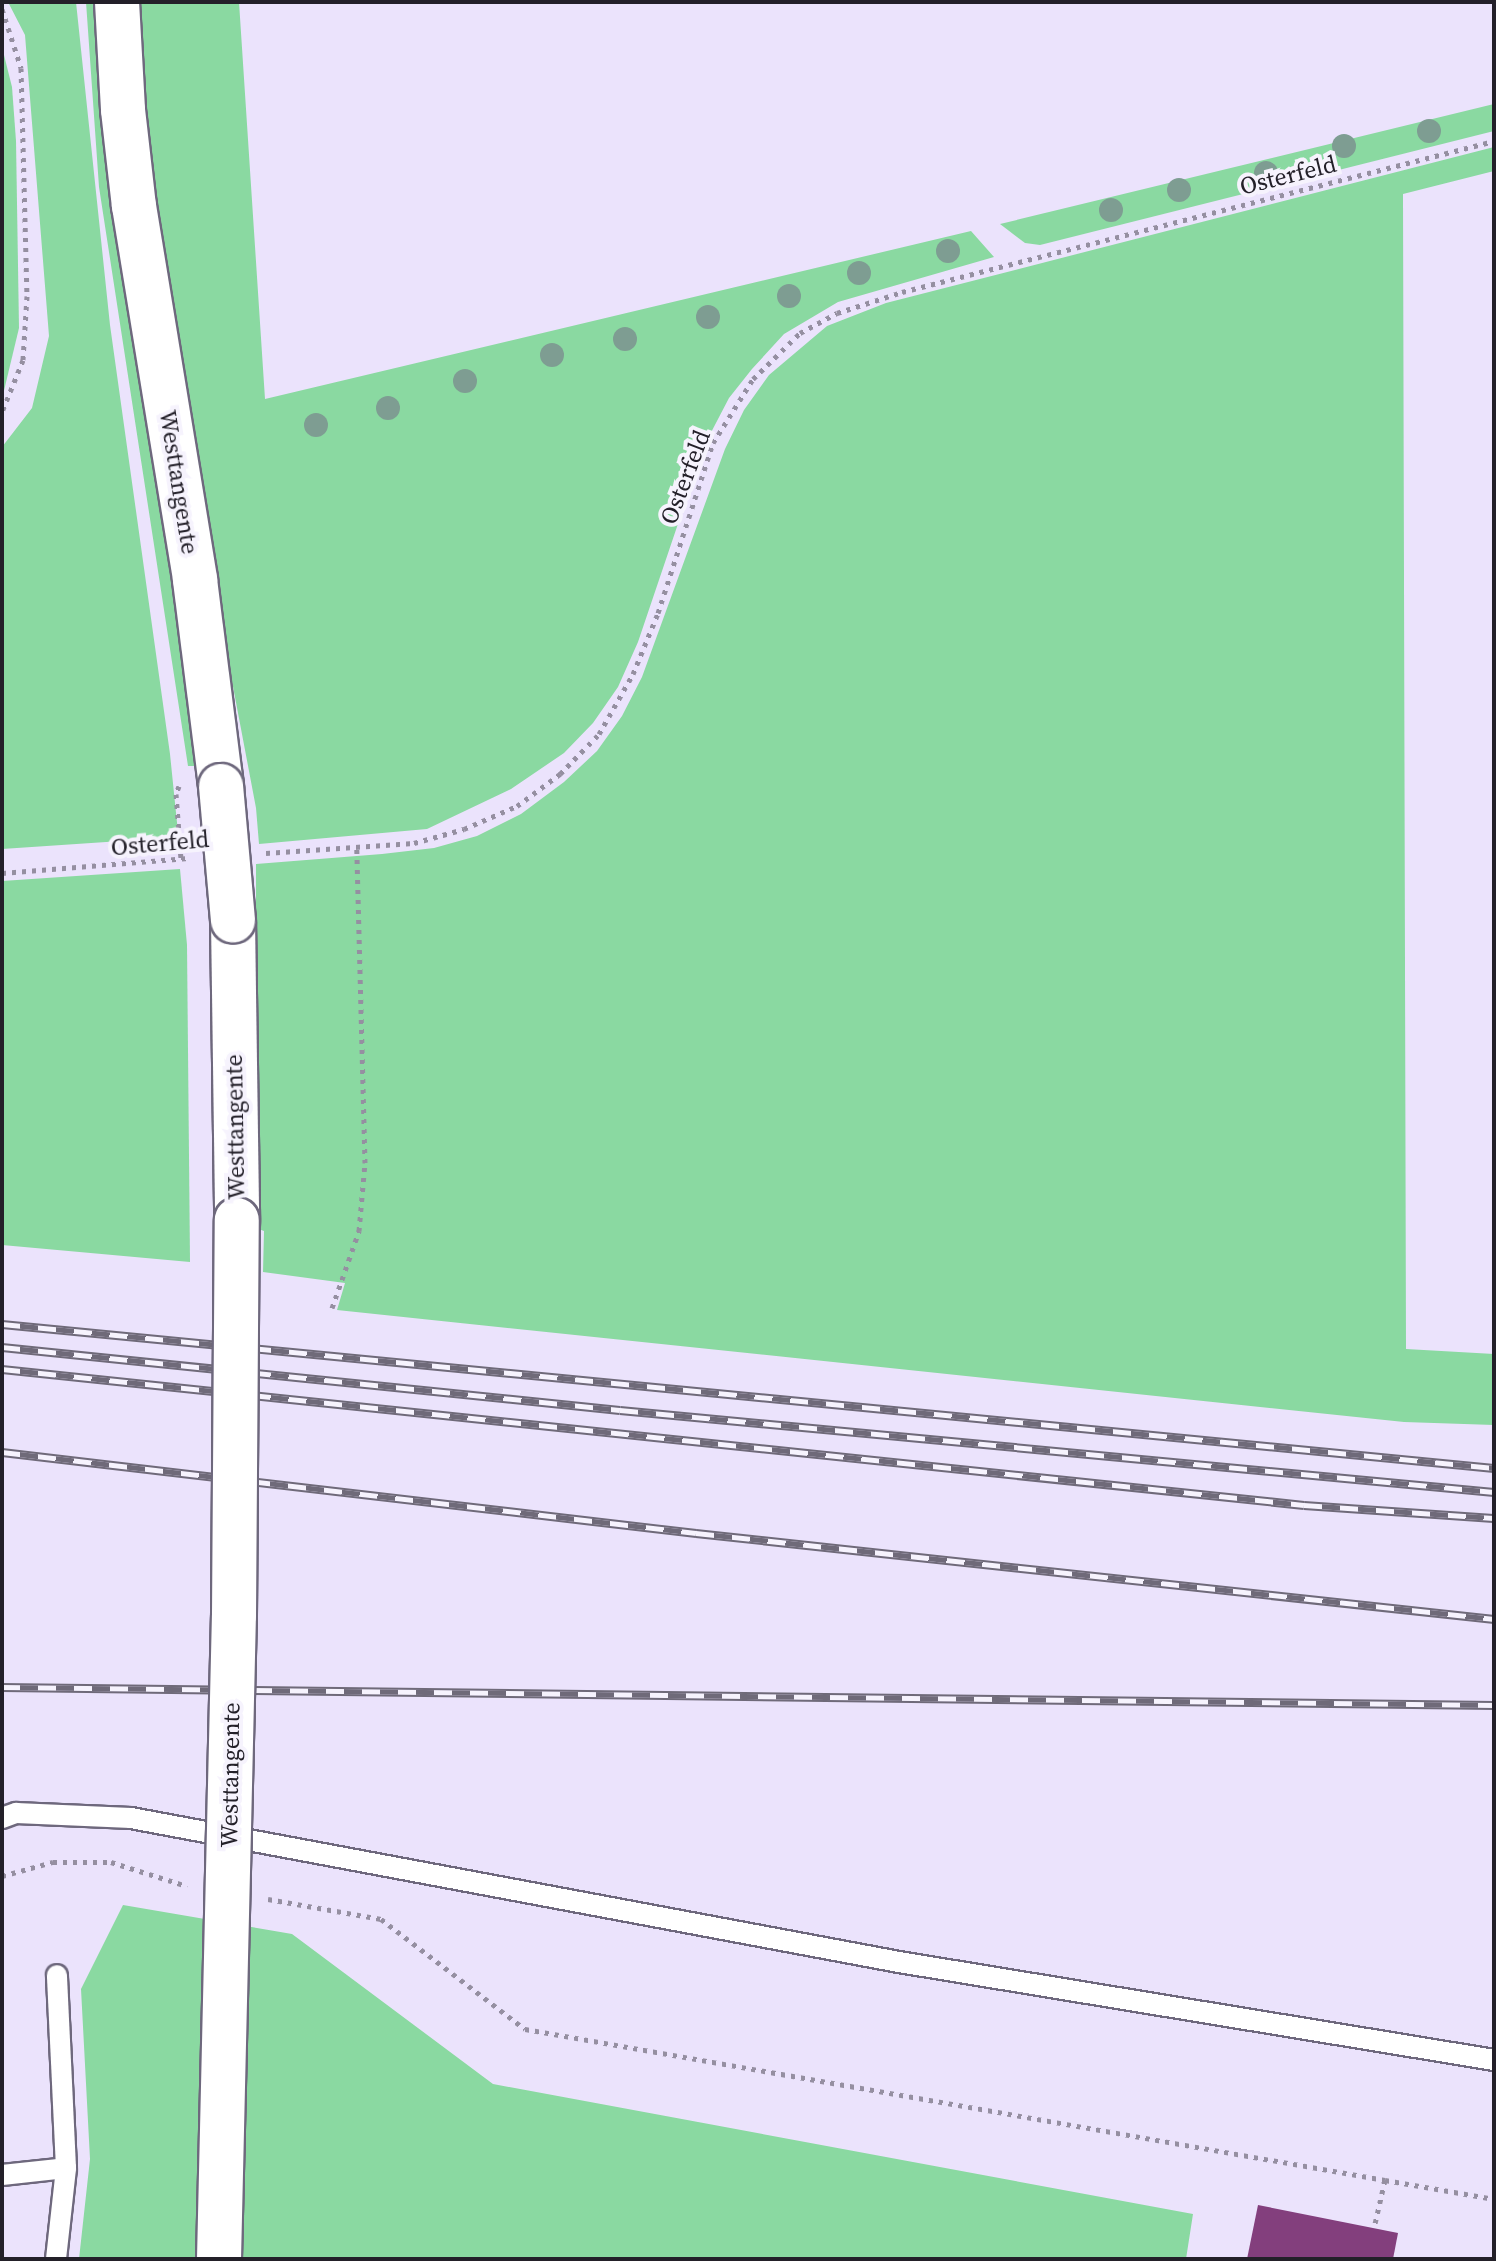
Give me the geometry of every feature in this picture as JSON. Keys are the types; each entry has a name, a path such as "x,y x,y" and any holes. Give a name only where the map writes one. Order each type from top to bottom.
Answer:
{"main road":[{"name":"Westtangente","path":"117,2 123,110 134,206 195,580 221,786 233,920 237,1220 233,1631 219,2259"}],"lane":[{"path":"2,1818 16,1813 131,1818 899,1962 1494,2060"},
{"path":"56,2259 66,2168 57,1975"},
{"path":"2,2175 66,2168"}],"path":[{"path":"2,9 21,68 27,296 23,360 2,412"},
{"name":"Osterfeld","path":"254,854 414,843 464,829 517,806 560,774 599,734 633,674 658,613 713,443 753,379 800,333 837,313 902,292 1494,141"},
{"path":"176,794 181,859"},
{"path":"332,1308 359,1231 365,1163 357,847"},
{"name":"Osterfeld","path":"2,873 195,858"},
{"path":"2,1876 53,1862 111,1862 196,1887"},
{"path":"264,1899 381,1919 525,2029 1494,2199"},
{"path":"1374,2228 1385,2180"}],"green space":[{"path":"8,2 76,2 110,325 170,754 179,842 121,841 2,849 2,447 32,408 49,336 25,35"},
{"path":"86,2 97,2 104,116 122,277 178,618 195,766 188,766 99,187"},
{"path":"137,2 239,2 265,399 971,231 994,257 838,302 784,334 752,369 729,398 705,444 638,642 618,687 593,723 564,753 511,789 427,829 259,844 256,808 220,618 155,214 140,70"},
{"path":"2,47 12,87 16,141 19,328 2,399"},
{"path":"1494,104 1494,131 1040,245 1025,243 1000,224"},
{"path":"1494,147 1494,171 1403,194 1406,1349 1494,1354 1494,1425 1404,1422 337,1310 345,1283 263,1272 264,1231 256,1228 256,864 434,848 477,836 521,814 564,782 597,751 622,716 642,677 725,449 744,410 769,375 827,326 886,303"},
{"path":"180,869 187,945 190,1262 2,1245 2,881"},
{"path":"123,1905 292,1934 493,2084 1193,2214 1186,2259 79,2259 90,2159 81,1989"}],"building":[{"path":"1258,2205 1398,2233 1393,2259 1247,2259"}],"railway":[{"path":"2,1324 1494,1468"},
{"path":"2,1347 620,1410 1494,1492"},
{"path":"2,1369 1304,1505 1494,1518"},
{"path":"2,1452 696,1533 1494,1619"},
{"path":"2,1687 1494,1705"}]}
